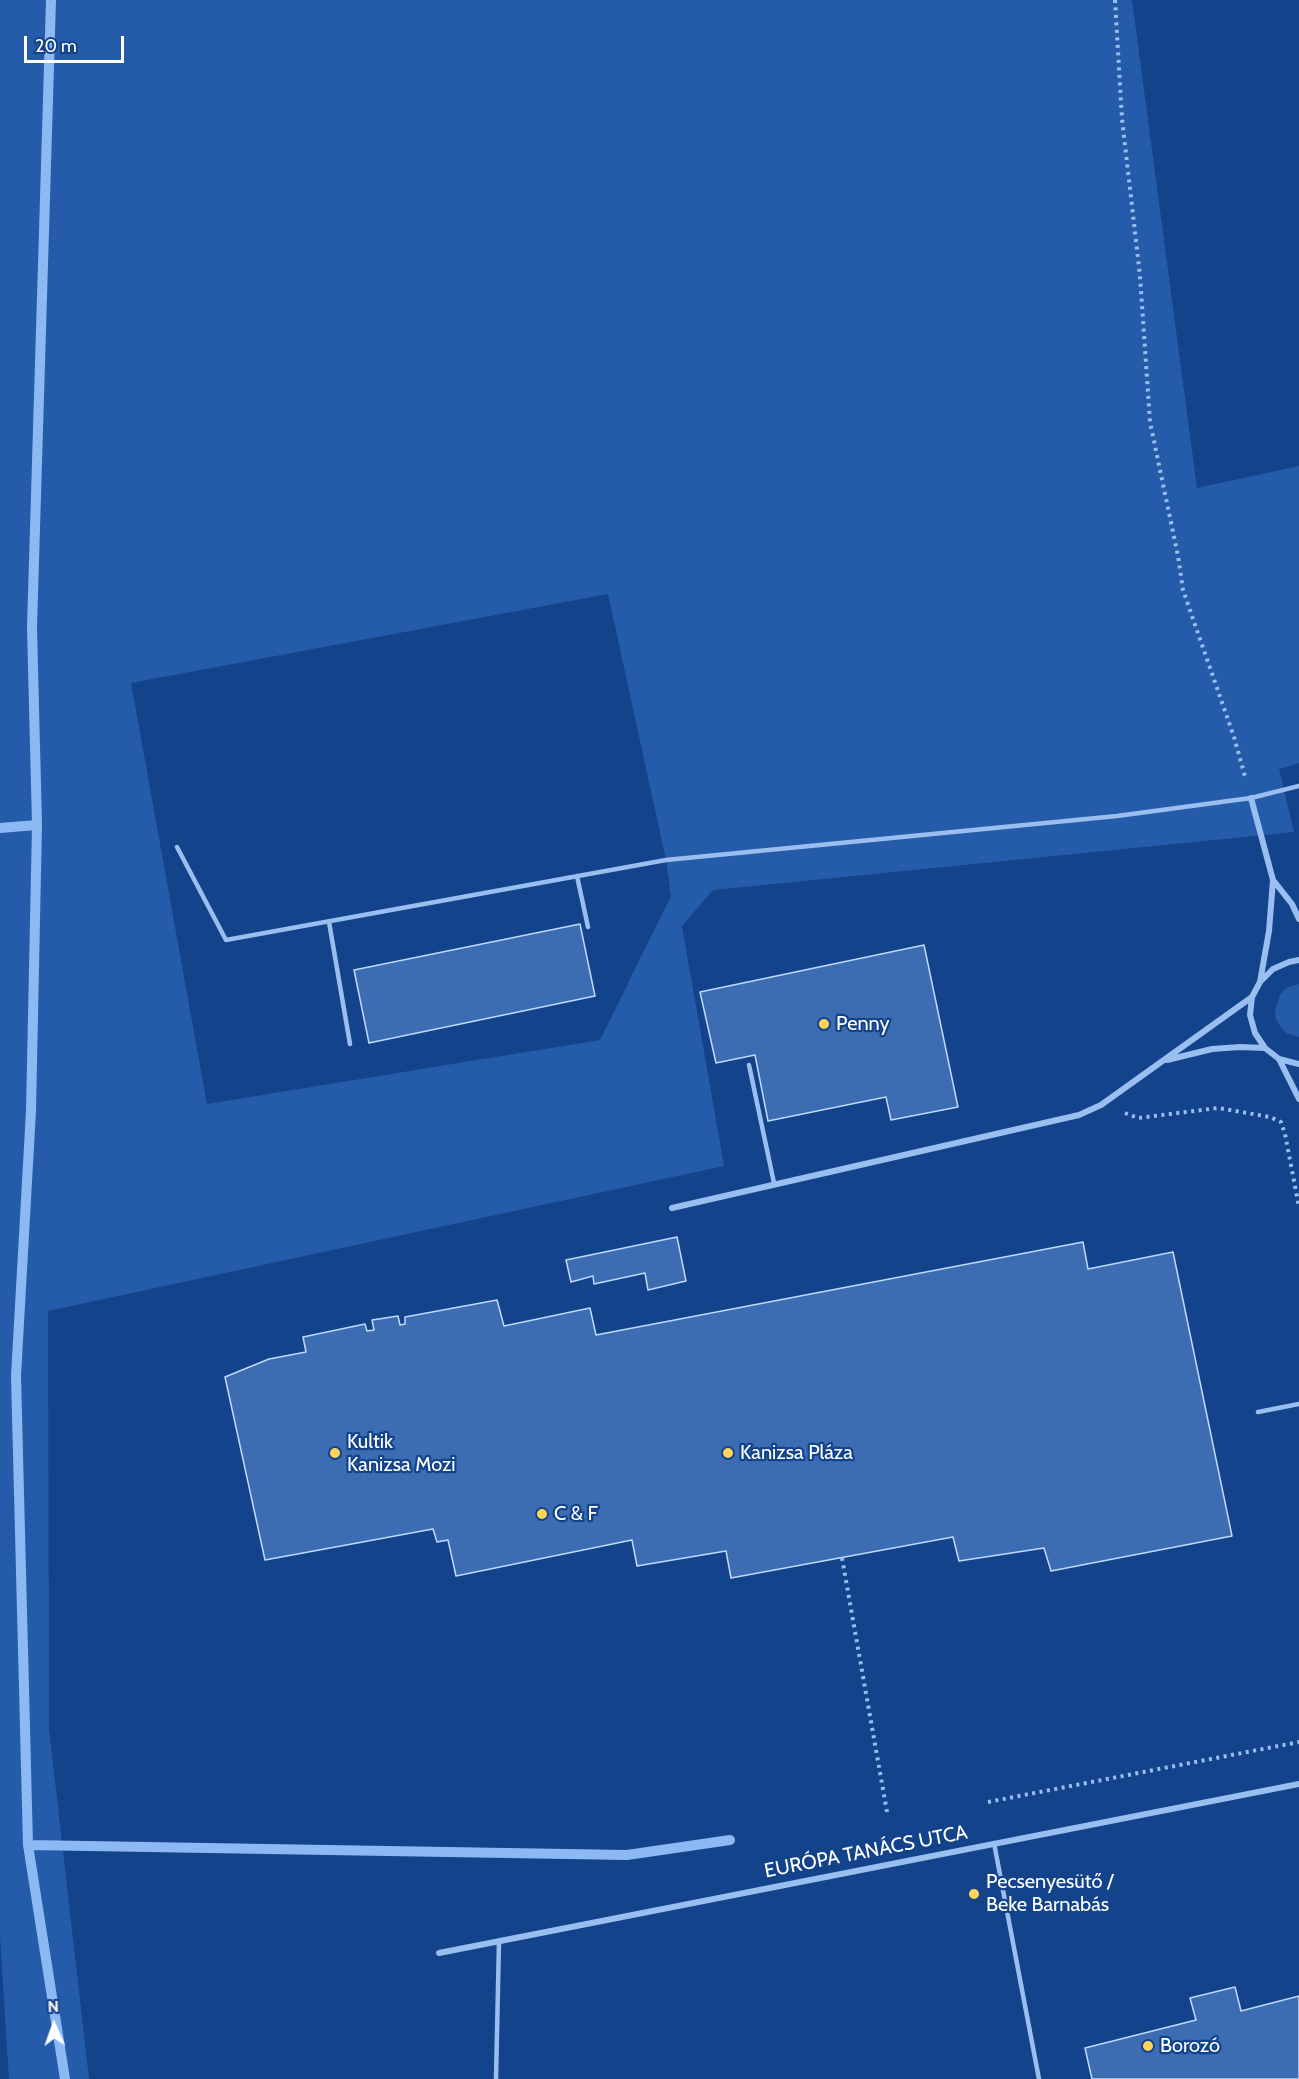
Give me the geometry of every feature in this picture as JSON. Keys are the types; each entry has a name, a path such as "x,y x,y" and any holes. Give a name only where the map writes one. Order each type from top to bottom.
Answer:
{"street":[{"path":"1251,798 1273,880 1269,931 1260,982"},
{"path":"1273,880 1292,904 1299,919"},
{"path":"1299,960 1273,969 1260,982 1252,997 1250,1015 1255,1033 1265,1048 1279,1059 1299,1064"},
{"path":"672,1208 1079,1115 1101,1105 1252,997"},
{"path":"1164,1061 1212,1049 1265,1048"},
{"path":"1279,1059 1299,1099"},
{"name":"EURÓPA TANÁCS UTCA","path":"439,1953 1299,1784"}],"lane":[{"path":"177,847 226,940 666,860 1073,821 1251,798 1299,786"},
{"path":"577,876 588,927"},
{"path":"329,922 350,1044"},
{"path":"749,1065 774,1183"},
{"path":"1258,1412 1299,1404"},
{"path":"994,1843 1039,2079"},
{"path":"496,2079 499,1941"}],"path":[{"path":"1114,0 1122,119 1140,276 1150,422 1183,590 1234,736 1251,798"},
{"path":"1101,1105 1138,1118 1218,1108 1270,1117 1281,1122 1299,1207"},
{"path":"843,1558 887,1812"},
{"path":"988,1802 1299,1742"}],"shaded area":[{"path":"0,0 1132,0 1197,488 1299,466 1299,763 1279,769 1294,832 713,890 682,926 724,1166 48,1311 49,1729 89,2079 9,2079 0,1936","holes":["608,594 666,860 671,896 600,1040 207,1104 131,683"]},
{"path":"1299,984 1299,1037 1286,1033 1276,1019 1275,1011 1280,995 1286,988"}],"building":[{"path":"580,924 595,996 369,1043 354,970"},
{"name":"Penny","path":"924,945 958,1107 891,1120 886,1097 768,1121 755,1055 716,1063 700,992"},
{"path":"677,1237 686,1281 648,1290 645,1273 594,1284 593,1276 571,1282 566,1260"},
{"name":"Kanizsa Pláza","path":"1083,1242 1088,1269 1173,1252 1232,1536 1051,1571 1044,1548 959,1561 953,1537 731,1578 726,1551 637,1566 632,1540 456,1576 448,1540 437,1542 433,1529 265,1560 225,1377 269,1359 306,1352 303,1337 365,1324 367,1331 374,1330 372,1320 398,1316 400,1325 405,1324 405,1317 497,1300 504,1326 590,1308 596,1335"},
{"path":"1235,1987 1241,2011 1299,1996 1299,2079 1092,2079 1085,2048 1196,2020 1190,1998"}],"waterway":[{"path":"51,0 32,627 37,825 31,1111 16,1376 28,1845 65,2079"},
{"path":"0,828 37,825"},
{"path":"28,1845 627,1855 730,1840"}],"place":[{"name":"Penny","path":"824,1024"},
{"name":"Kultik Kanizsa Mozi","path":"335,1453"},
{"name":"Kanizsa Pláza","path":"728,1453"},
{"name":"C & F","path":"542,1514"},
{"name":"Pecsenyesütő / Beke Barnabás","path":"974,1894"},
{"name":"Borozó","path":"1148,2046"}]}
